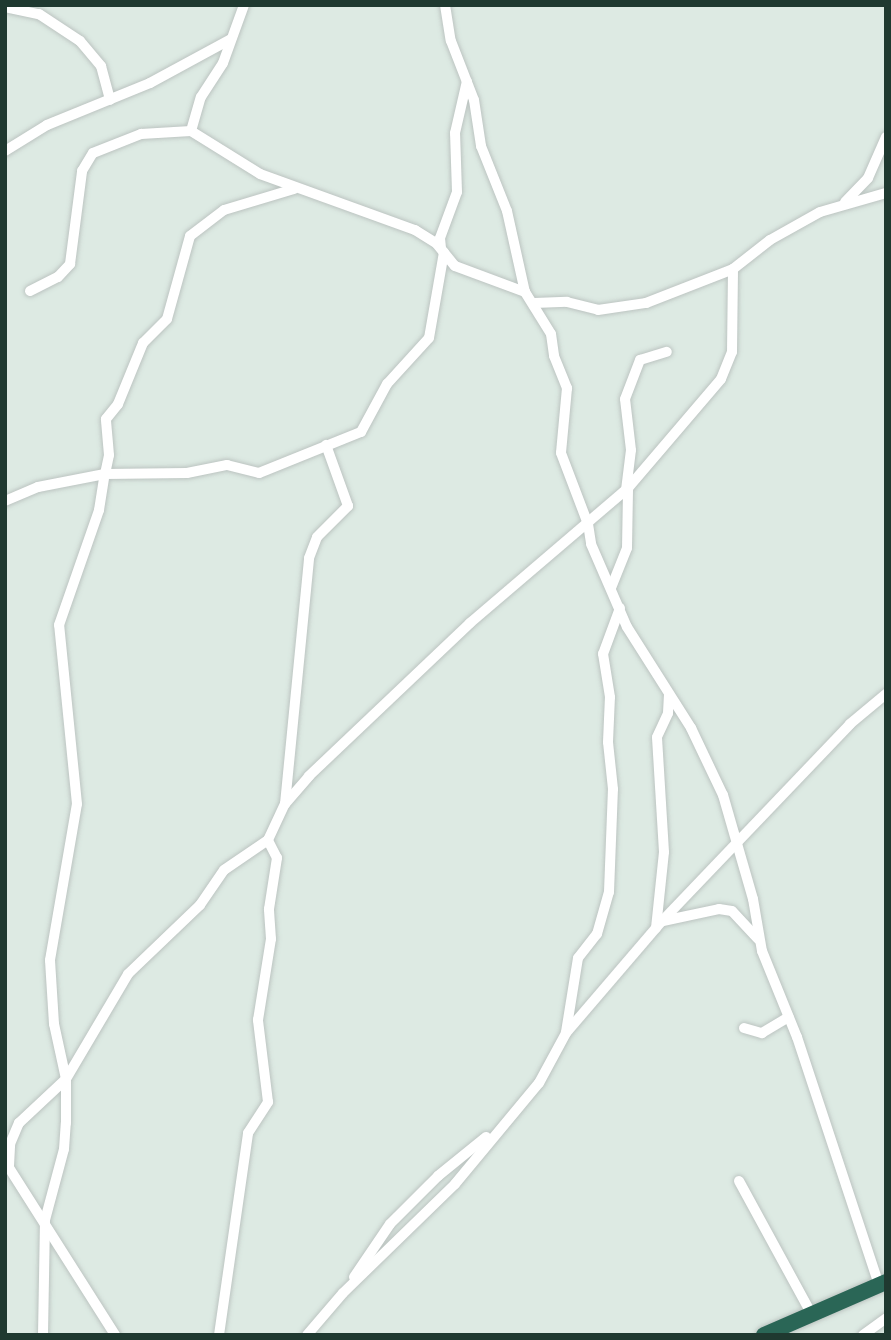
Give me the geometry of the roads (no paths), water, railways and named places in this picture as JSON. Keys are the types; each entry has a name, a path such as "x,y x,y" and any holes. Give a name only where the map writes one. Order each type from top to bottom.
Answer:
{"highway":[{"path":"764,1335 883,1284"}],"street":[{"path":"191,131 201,97 223,63 244,5"},
{"path":"445,5 451,41 467,81 481,146 507,211 525,292 551,334 554,356 567,388 561,453 589,524 594,551 620,608 669,695 691,728 723,795 735,848 753,899 759,942 789,1017 883,1284"},
{"path":"5,7 39,13 80,41 102,66 110,100"},
{"path":"5,151 47,125 110,100 231,39"},
{"path":"5,501 38,487 105,474 187,473 228,465 259,473 368,425 387,384 424,348 433,325 442,250 440,238 457,192 455,133 467,81"},
{"path":"30,292 70,264 82,171 93,153 141,134 191,131 260,174 294,189 415,230 442,250 459,268 525,292"},
{"path":"845,202 868,178 886,137"},
{"path":"43,1335 44,1220 64,1149 66,1079 54,1024 50,960 77,804 60,625 99,510 109,455 106,419 118,404 143,343 167,319 190,236 224,210 294,189"},
{"path":"534,303 567,302 598,310 646,303 733,269 793,226 845,202 886,192"},
{"path":"285,804 450,640 627,489 730,367 733,269"},
{"path":"611,588 627,548 627,489 631,450 625,399 640,360 667,352"},
{"path":"115,1335 7,1164 10,1144 19,1123 66,1079 128,974 200,905 224,870 268,840 285,804 309,558 317,537 348,506 326,445"},
{"path":"567,540 582,543 594,551"},
{"path":"566,1033 576,964 597,934 608,892 613,789 608,747 610,696 603,654 620,608"},
{"path":"307,1335 343,1293 430,1211 494,1132 539,1083 566,1033 659,925 850,724 886,694"},
{"path":"659,925 664,852 657,737 668,713 669,695"},
{"path":"219,1335 248,1133 268,1102 258,1020 271,939 269,909 277,858 268,840"},
{"path":"659,925 719,909 732,911 759,942"},
{"path":"744,1028 762,1033 789,1017"},
{"path":"343,1293 390,1224 446,1169 494,1132"},
{"path":"739,1181 811,1313"},
{"path":"863,1335 886,1318"}]}
